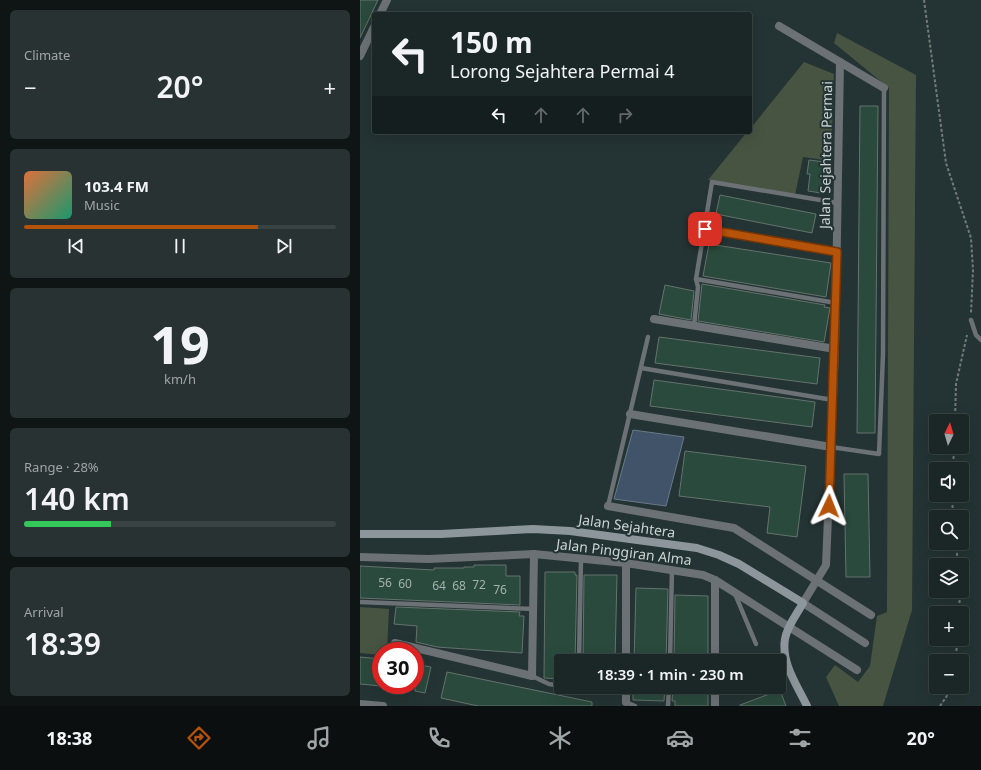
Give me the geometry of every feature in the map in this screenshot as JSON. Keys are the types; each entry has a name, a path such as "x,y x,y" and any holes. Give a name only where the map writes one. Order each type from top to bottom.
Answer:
{"main road":[{"name":"Jalan Sejahtera","path":"360,534 441,534 533,529 570,531 697,548 719,555 739,564 803,603"},
{"path":"803,603 785,638 787,665 807,706"}],"street":[{"path":"381,12 387,0"},
{"path":"779,26 884,88"},
{"path":"360,56 372,31"},
{"name":"Jalan Sejahtera Permai","path":"803,603 826,565 835,349 840,62"},
{"path":"705,229 837,252"},
{"path":"654,319 835,349"},
{"path":"630,414 831,447"},
{"path":"608,506 734,528 871,615"},
{"path":"424,650 532,676 534,554"},
{"name":"Jalan Pinggiran Alma","path":"360,557 428,559 534,554 581,560 626,563 703,575 734,592 857,670"},
{"path":"626,563 626,654"},
{"path":"714,580 715,654"},
{"name":"Jalan Sejahtera","path":"803,603 865,643"},
{"path":"626,694 626,702"},
{"path":"715,694 715,706"},
{"path":"360,704 383,706"}],"lane":[{"path":"831,447 879,454 883,354 884,88"},
{"path":"694,326 698,287 696,279 712,182 838,202"},
{"path":"696,279 836,303"},
{"path":"971,320 976,335 981,340"},
{"path":"608,506 648,337"},
{"path":"640,368 833,400"},
{"path":"579,654 581,560"},
{"path":"670,654 672,569"},
{"path":"734,592 756,644"},
{"path":"360,602 534,609"},
{"path":"532,676 554,685"},
{"path":"668,706 669,694"},
{"path":"626,702 635,706"}],"path":[{"path":"924,0 946,163 971,238 973,270 971,320 956,384 955,414"},
{"path":"940,706 948,694"}],"green space":[{"path":"837,33 916,75 912,610 883,706 839,706 826,677 835,665 858,682 870,666 877,616 887,612 889,88 834,43"},
{"path":"804,62 834,74 831,161 803,157 795,195 708,180 745,134 752,134 752,127"},
{"path":"360,607 389,609 387,642 372,642 372,654 360,653"}],"water":[{"path":"633,430 684,437 666,506 614,499"}],"building":[{"path":"360,0 378,0 372,12 360,38"},
{"path":"860,106 878,106 875,433 857,433"},
{"path":"809,160 825,162 821,193 808,191 810,174 807,174"},
{"path":"720,195 816,214 812,233 716,214"},
{"path":"709,244 831,263 826,297 703,276"},
{"path":"702,284 825,305 824,307 830,308 824,342 698,321"},
{"path":"665,285 694,291 691,320 659,314"},
{"path":"659,337 820,358 817,384 655,363"},
{"path":"654,380 815,402 812,427 650,406"},
{"path":"685,451 806,466 797,537 767,533 770,507 679,496"},
{"path":"844,474 868,474 870,577 846,577"},
{"path":"474,565 506,565 506,576 520,576 520,605 360,598 360,566 434,570 434,568 474,567"},
{"path":"545,572 575,572 575,575 577,575 575,654 554,654 554,679 544,678"},
{"path":"584,575 617,575 615,654 583,654"},
{"path":"636,588 668,589 666,654 634,654"},
{"path":"675,595 708,596 708,654 674,654"},
{"path":"396,607 520,612 519,616 524,616 522,653 437,647 424,644 424,642 416,642 417,626 394,624"},
{"path":"360,657 372,658 372,685 360,684"},
{"path":"424,666 431,667 424,693"},
{"path":"447,672 592,702 592,706 478,706 441,698"},
{"path":"633,694 664,694 664,701 633,700"},
{"path":"672,694 708,694 708,706 675,706 675,701 672,701"},
{"path":"769,694 782,694 786,706 740,706"}],"route":[{"path":"705,229 837,252 829,506"}]}
